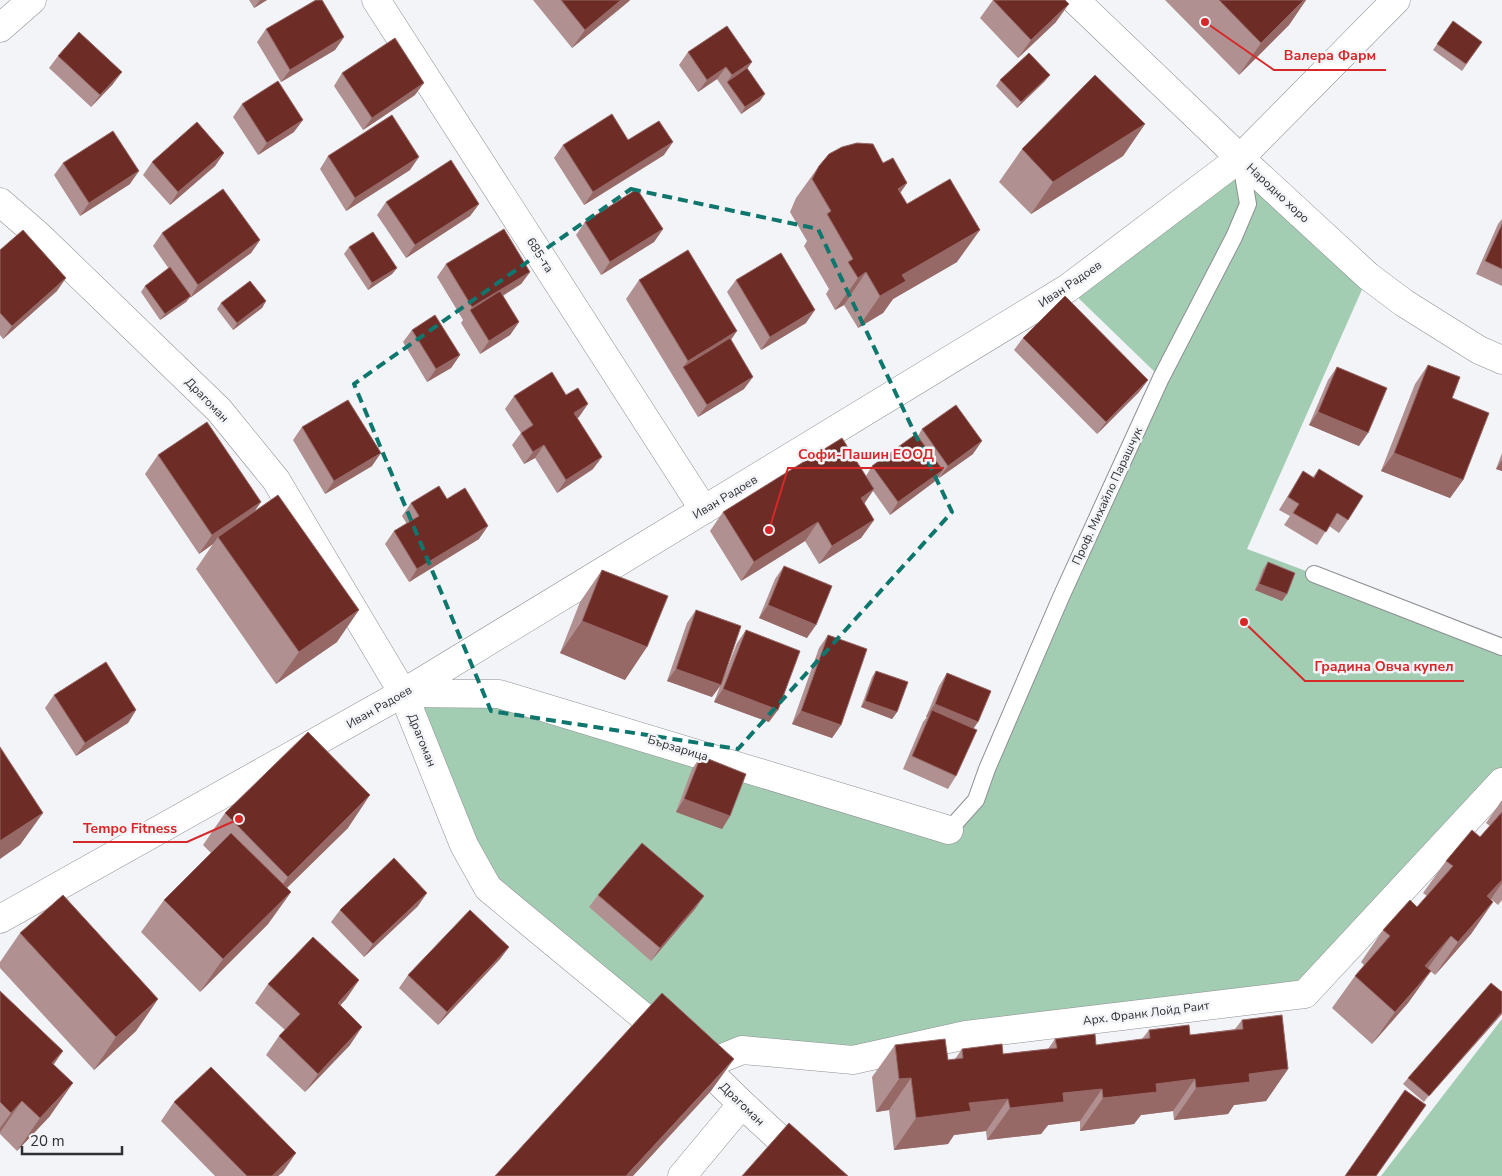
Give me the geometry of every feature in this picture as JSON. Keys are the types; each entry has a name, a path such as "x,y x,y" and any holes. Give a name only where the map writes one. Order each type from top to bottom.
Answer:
{"street":[{"path":"0,28 32,0"},
{"name":"685-та","path":"376,0 704,510"},
{"name":"Народно хоро","path":"1075,0 1240,158 1368,276 1404,302 1471,345 1502,360"},
{"name":"Иван Радоев","path":"0,919 404,693 1068,288 1240,158 1396,0"},
{"name":"Драгоман","path":"0,202 44,241 220,410 276,480 404,693 464,845 488,888 703,1066 820,1176"},
{"name":"Бързарица","path":"404,693 499,694 948,830"},
{"name":"Арх. Франк Лойд Раит","path":"703,1066 742,1050 853,1060 966,1035 1306,994 1502,782"},
{"path":"682,1176 742,1104"}],"lane":[{"name":"Проф. Михайло Парашчук","path":"948,830 976,800 987,769 1061,597 1161,378 1234,237 1248,204 1240,158"},
{"path":"1314,574 1502,648"}],"highlighted area":[{"path":"631,189 818,229 952,512 738,749 491,711 354,384"}],"green space":[{"path":"1240,158 1368,276 1247,549 1502,647 1502,782 1305,994 853,1060 742,1050 703,1066 488,888 403,693 499,694 949,830 976,800 1161,378 1068,288"},
{"path":"1502,1019 1502,1176 1381,1176"}],"building":[{"path":"316,0 322,0 344,37 290,70 266,29"},
{"path":"561,0 621,0 585,30"},
{"path":"993,0 1065,0 1069,4 1031,40"},
{"path":"1219,0 1304,0 1261,43"},
{"path":"1453,21 1482,42 1466,64 1437,44"},
{"path":"727,26 752,62 732,75 726,67 707,80 688,52"},
{"path":"79,32 122,72 100,95 58,56"},
{"path":"395,38 424,83 372,118 342,73"},
{"path":"1029,53 1050,75 1021,102 1000,80"},
{"path":"747,68 765,94 745,107 727,82"},
{"path":"1095,75 1145,124 1053,182 1022,149"},
{"path":"278,81 303,120 267,143 242,104"},
{"path":"612,114 628,140 659,121 673,142 593,192 563,145"},
{"path":"392,115 419,157 355,198 328,156"},
{"path":"197,122 224,153 178,192 152,162"},
{"path":"113,131 139,171 89,203 63,163"},
{"path":"857,143 873,144 883,163 893,158 907,183 898,189 907,204 950,179 980,230 902,275 906,281 880,296 866,272 858,278 848,262 853,259 827,214 831,211 812,179 819,166 829,154 842,147"},
{"path":"451,160 479,204 415,245 386,202"},
{"path":"223,189 260,240 198,285 162,233"},
{"path":"637,189 663,229 610,262 585,222"},
{"path":"1502,224 1502,269 1485,261"},
{"path":"504,229 530,272 472,307 446,264"},
{"path":"23,230 66,278 12,326 0,313 0,250"},
{"path":"373,232 397,268 372,283 349,247"},
{"path":"688,250 737,331 688,361 639,280"},
{"path":"781,253 815,310 770,337 736,280"},
{"path":"170,267 191,296 165,314 145,286"},
{"path":"250,281 266,301 237,323 221,303"},
{"path":"500,291 519,322 489,341 470,310"},
{"path":"1065,296 1148,380 1106,422 1023,338"},
{"path":"435,315 460,355 436,369 412,330"},
{"path":"730,338 753,377 707,405 683,367"},
{"path":"1428,365 1460,377 1452,398 1489,413 1463,480 1394,453"},
{"path":"1337,367 1387,388 1368,433 1318,412"},
{"path":"552,372 566,395 578,388 588,404 574,413 602,457 566,480 544,445 533,452 521,433 533,425 514,396"},
{"path":"348,400 381,453 334,481 302,427"},
{"path":"956,405 982,441 948,466 922,429"},
{"path":"207,422 261,502 212,535 158,455"},
{"path":"916,434 943,470 898,502 872,466"},
{"path":"842,438 874,489 861,498 874,520 832,546 818,522 754,562 723,512"},
{"path":"1319,469 1363,496 1348,520 1337,513 1326,532 1293,513 1299,504 1288,497 1303,471 1314,478"},
{"path":"439,486 447,499 465,488 488,526 417,569 394,531 419,516 411,503"},
{"path":"278,495 359,610 299,652 218,537"},
{"path":"1268,562 1295,573 1287,594 1259,584"},
{"path":"784,566 832,586 816,625 768,605"},
{"path":"602,570 668,596 647,647 582,621"},
{"path":"696,610 741,626 721,685 676,669"},
{"path":"746,630 800,651 778,710 723,689"},
{"path":"828,635 867,649 841,725 801,711"},
{"path":"106,662 136,710 85,743 54,695"},
{"path":"876,671 908,682 897,712 865,701"},
{"path":"947,673 991,691 978,722 935,704"},
{"path":"932,710 977,730 956,776 912,756"},
{"path":"308,732 370,795 288,877 225,813"},
{"path":"0,747 43,813 0,841"},
{"path":"701,756 746,774 730,816 684,799"},
{"path":"1502,812 1502,880 1487,896 1493,902 1458,942 1451,936 1425,966 1431,971 1395,1012 1355,976 1390,936 1383,930 1410,900 1417,907 1453,866 1446,861 1472,830 1480,837"},
{"path":"231,833 291,892 223,959 164,900"},
{"path":"642,843 704,896 660,948 598,895"},
{"path":"394,858 427,893 373,944 340,910"},
{"path":"63,895 158,999 116,1037 20,933"},
{"path":"470,910 509,947 447,1012 408,975"},
{"path":"313,937 359,980 338,1003 362,1027 318,1074 279,1036 300,1014 268,984"},
{"path":"1491,983 1502,992 1502,1012 1429,1096 1408,1078"},
{"path":"0,991 63,1051 52,1063 73,1083 40,1118 22,1101 11,1113 0,1102"},
{"path":"662,993 734,1059 626,1176 495,1176"},
{"path":"1282,1015 1288,1069 1249,1074 1250,1082 1196,1088 1195,1079 1156,1084 1157,1092 1103,1098 1102,1089 1063,1093 1064,1102 1010,1108 1008,1099 969,1103 971,1111 916,1118 911,1078 899,1079 895,1045 945,1039 948,1060 963,1058 962,1049 1002,1044 1003,1054 1057,1048 1055,1039 1095,1034 1096,1045 1150,1038 1149,1030 1189,1025 1190,1035 1243,1029 1242,1020"},
{"path":"211,1067 296,1153 272,1176 247,1176 174,1102"},
{"path":"1405,1090 1426,1105 1376,1176 1345,1176"},
{"path":"789,1123 848,1176 742,1176"}],"place":[{"name":"Валера Фарм","path":"1205,22"},
{"name":"Софи-Пашин ЕООД","path":"769,530"},
{"name":"Градина Овча купел","path":"1244,622"},
{"name":"Tempo Fitness","path":"239,819"}]}
